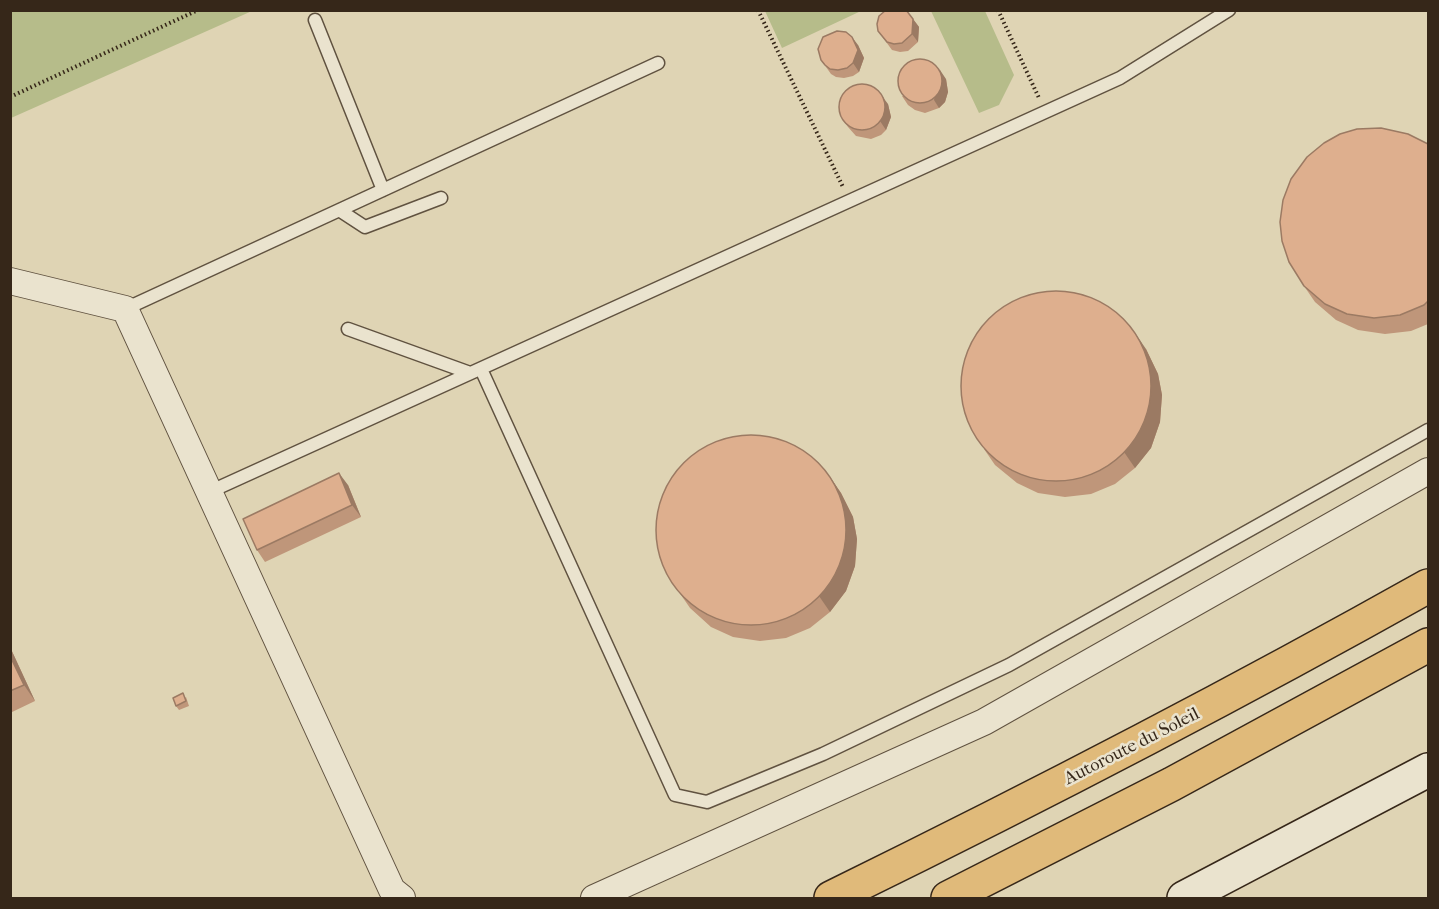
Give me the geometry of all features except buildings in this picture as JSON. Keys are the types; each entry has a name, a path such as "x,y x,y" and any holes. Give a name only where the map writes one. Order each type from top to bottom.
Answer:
{"highway":[{"name":"Autoroute du Soleil","path":"831,898 975,828 1161,732 1428,586"},
{"path":"948,898 1202,768 1428,645"}],"main road":[{"path":"1184,898 1428,770"}],"street":[{"path":"10,281 126,309 392,890 402,898"},
{"path":"594,898 984,722 1428,471"}],"lane":[{"path":"209,492 1120,78 1229,10"},
{"path":"315,20 383,190"},
{"path":"126,309 658,63"},
{"path":"339,210 364,227 441,198"},
{"path":"348,329 476,371 675,795 708,802 823,753 1009,665 1428,430"}],"path":[{"path":"10,97 198,10"},
{"path":"758,10 850,201"},
{"path":"998,10 1046,112"}],"green space":[{"path":"11,10 252,10 252,11 11,118"},
{"path":"765,11 861,11 782,48"},
{"path":"931,11 985,11 1014,75 999,105 979,113"}]}
